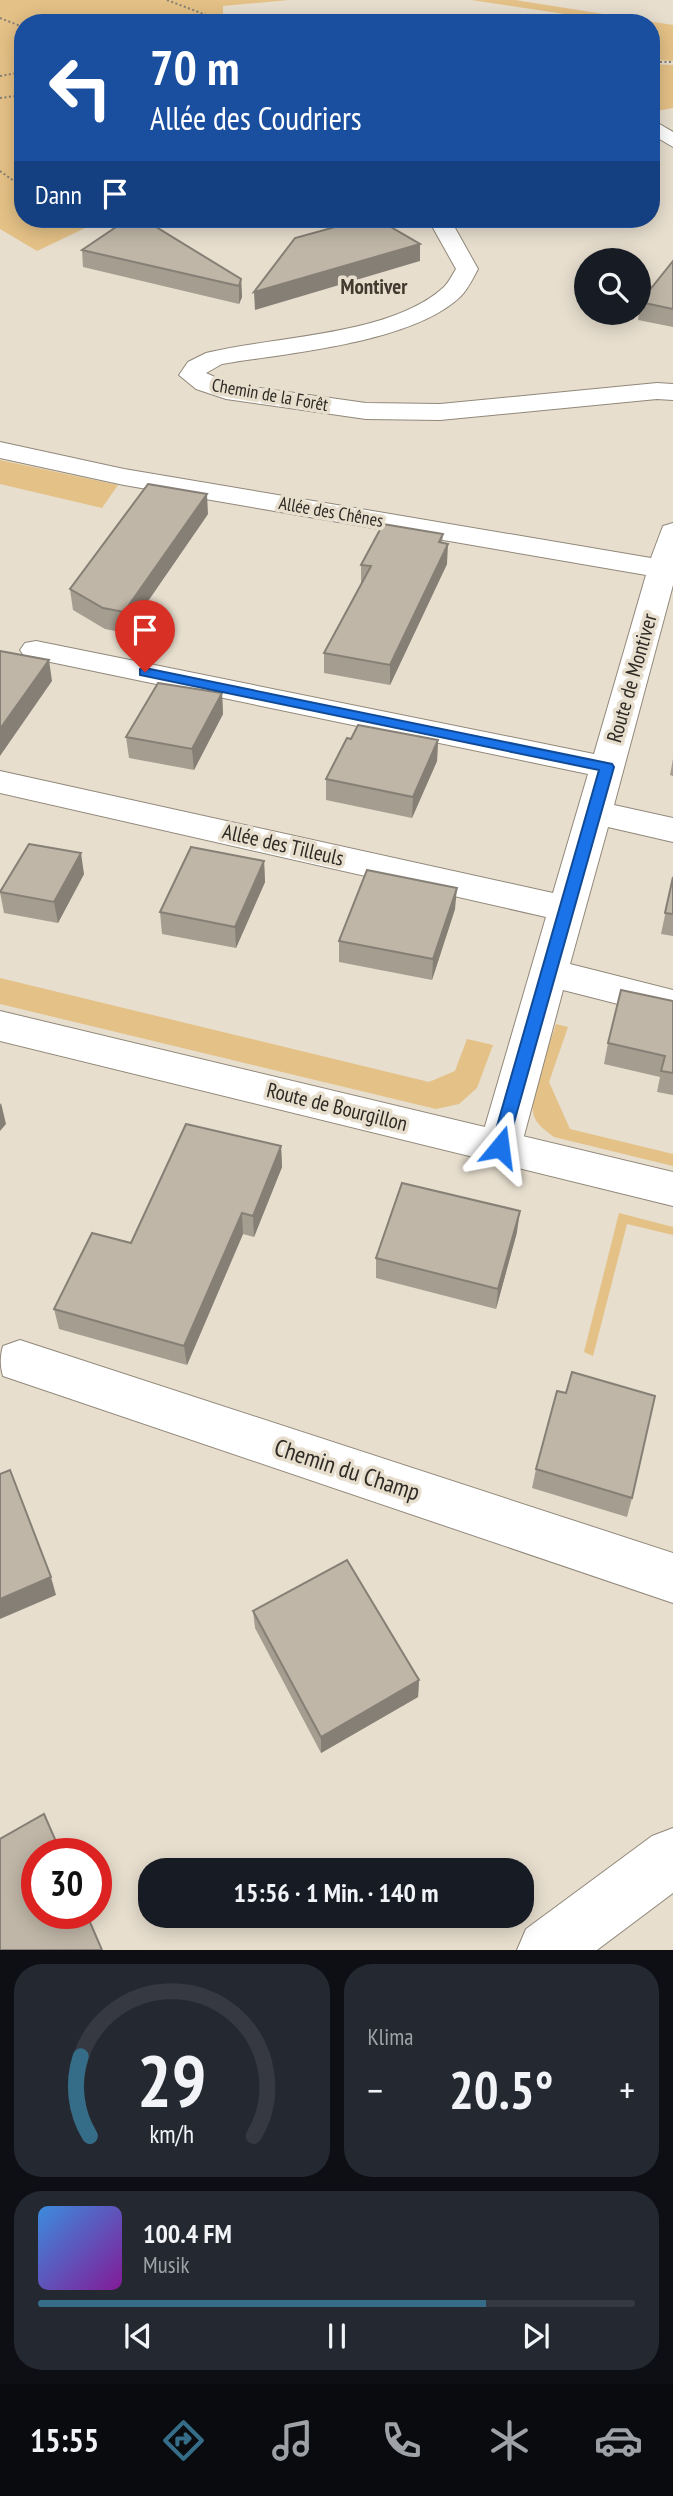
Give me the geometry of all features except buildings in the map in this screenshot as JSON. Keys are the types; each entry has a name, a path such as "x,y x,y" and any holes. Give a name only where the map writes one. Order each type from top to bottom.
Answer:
{"street":[{"name":"Chemin de la Forêt","path":"444,228 467,270 463,283 435,307 392,324 341,337 215,358 197,366 192,375 205,384 226,391 366,411 440,412 657,391 673,392"},
{"name":"Allée des Chênes","path":"0,450 124,477 663,569"},
{"name":"Route de Montiver","path":"500,1147 673,532"},
{"path":"36,650 607,767"},
{"name":"Allée des Tilleuls","path":"0,782 567,909"},
{"path":"594,812 673,830"},
{"path":"549,973 673,1004"},
{"name":"Route de Bourgillon","path":"0,1026 673,1189"},
{"name":"Chemin du Champ","path":"20,1361 673,1578"},
{"path":"547,1950 673,1857"}],"path":[{"path":"167,0 204,14"}],"shaded area":[{"path":"0,0 289,0 223,6 223,14 14,14 14,228 85,228 37,251 0,229"},
{"path":"471,0 515,0 603,14 564,14"},
{"path":"660,23 673,25 673,61 660,60"},
{"path":"660,64 673,65 673,108 660,110"},
{"path":"0,460 118,485 102,508 0,484"},
{"path":"0,978 429,1082 455,1071 467,1039 493,1045 477,1088 459,1104 436,1109 0,1004"},
{"path":"556,1024 568,1027 549,1082 570,1129 673,1154 673,1166 554,1137 538,1123 533,1112 534,1092"},
{"path":"619,1213 673,1227 673,1235 627,1224 593,1356 584,1352"}],"district":[{"name":"Montiver","path":"374,287"}],"route":[{"path":"145,672 607,767 500,1147"}]}
